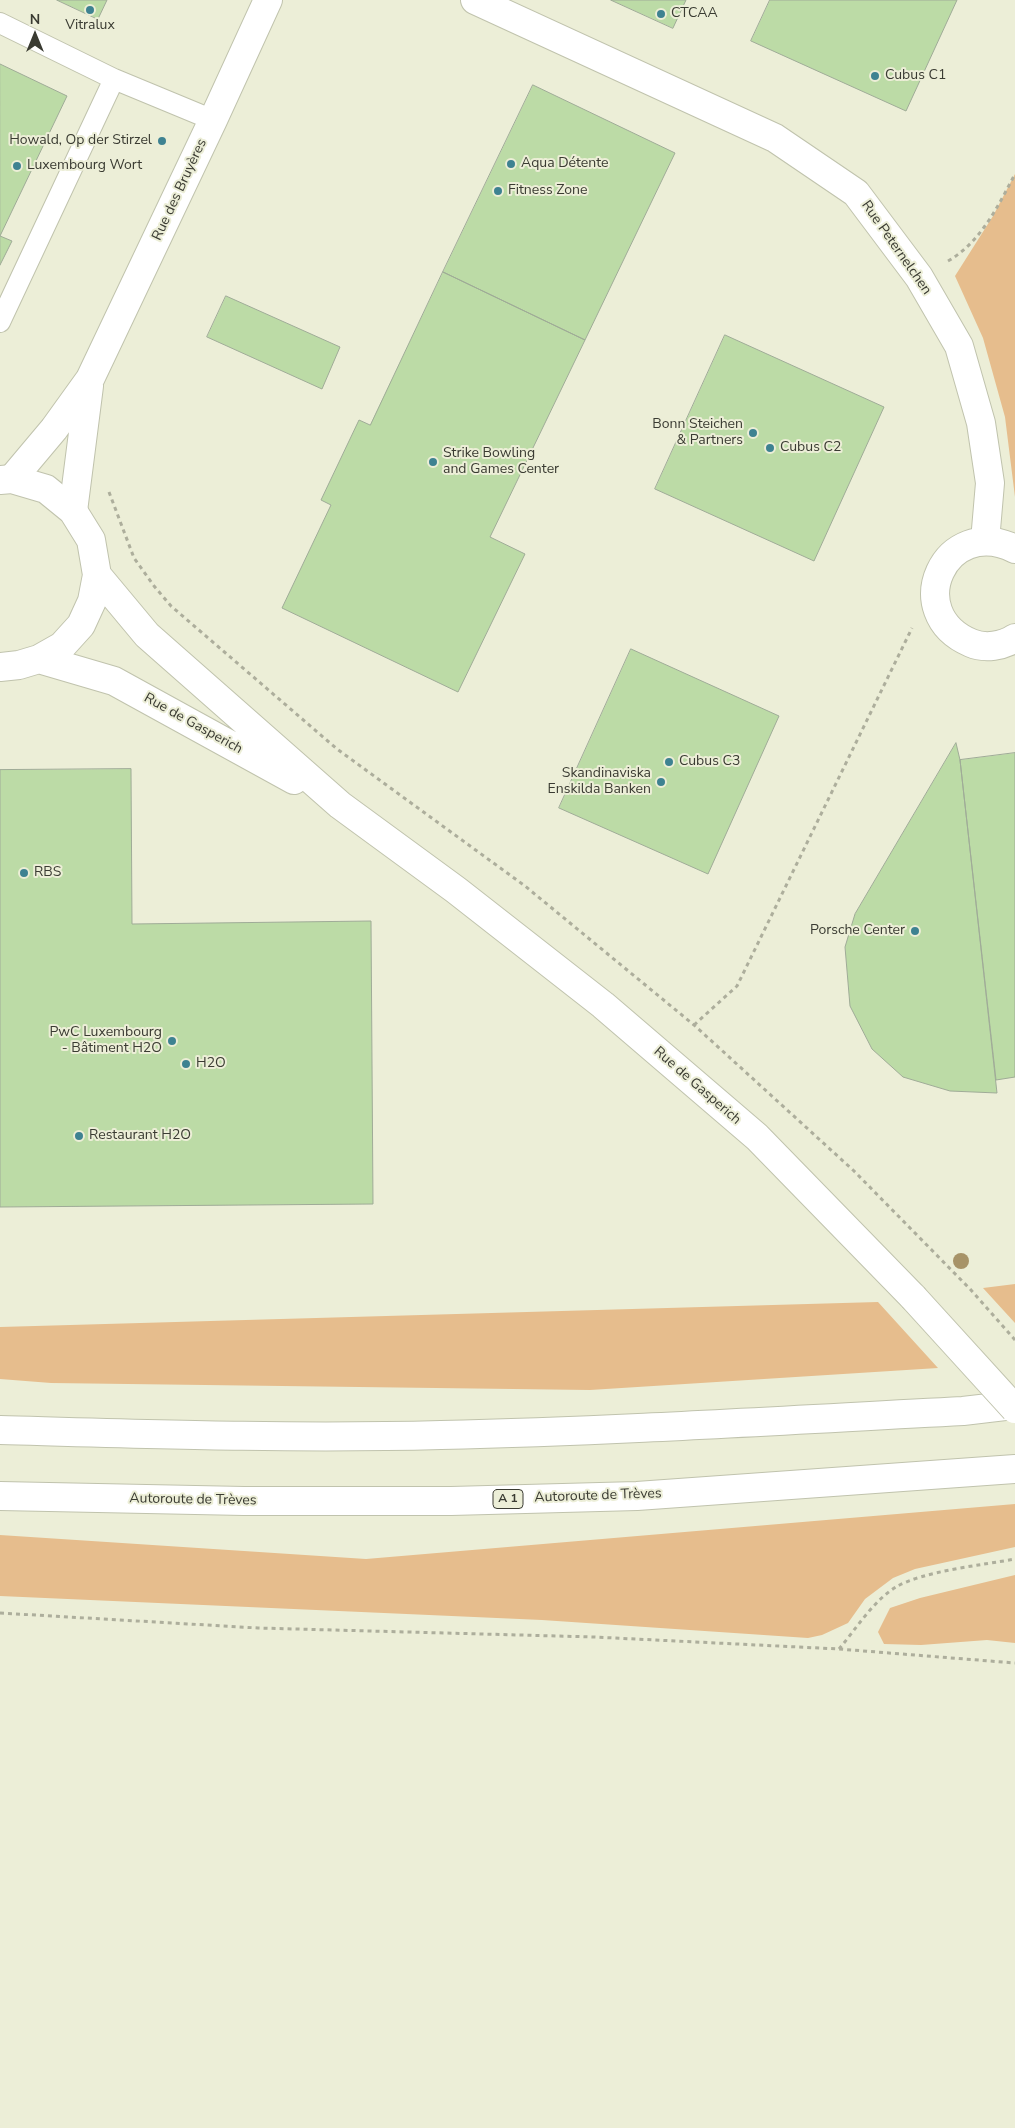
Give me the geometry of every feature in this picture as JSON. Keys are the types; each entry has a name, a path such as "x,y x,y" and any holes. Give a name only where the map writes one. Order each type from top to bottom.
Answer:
{"main road":[{"name":"Rue des Bruyères","path":"90,380 268,0"},
{"name":"Rue Peternelchen","path":"475,0 775,138 856,193 919,277 959,346 982,423 990,483 985,541"},
{"path":"6,480 54,429 90,380"},
{"path":"73,510 90,380"},
{"path":"0,666 19,665 39,659 62,646 81,625 92,601 97,575 91,540 73,510 46,489 6,480"},
{"path":"1015,549 1003,543 985,541 969,544 954,552 943,564 936,579 934,596 938,611 945,625 958,638 975,644 992,646 1015,638"},
{"name":"Rue de Gasperich","path":"97,575 147,635 340,805 456,890 603,1005 757,1137 913,1297 1015,1409"},
{"name":"Rue de Gasperich","path":"39,659 114,681 340,805"},
{"path":"0,1430 238,1437 439,1435 642,1429 963,1411 1015,1405"},
{"name":"Autoroute de Trèves","path":"0,1496 244,1501 480,1500 638,1496 1015,1469"}],"lane":[{"path":"0,23 114,79 213,120"},
{"path":"0,322 114,79"}],"path":[{"path":"919,277 962,252 993,216 1015,174"},
{"path":"108,487 134,558 154,586 172,606 337,749 525,886 694,1025 854,1171 970,1290 1015,1340"},
{"path":"694,1025 738,986 919,614 934,596"},
{"path":"839,1650 876,1604 895,1587 916,1578 1015,1558"},
{"path":"0,1613 258,1628 594,1637 839,1650 1015,1663"}],"shaded area":[{"path":"1015,174 1015,497 1005,417 983,338 955,276 993,216"},
{"path":"1015,1284 1015,1323 983,1288"},
{"path":"878,1302 938,1368 590,1390 51,1383 0,1379 0,1327"},
{"path":"1015,1504 1015,1547 915,1569 893,1578 865,1599 848,1623 822,1635 808,1638 542,1620 0,1596 0,1535 366,1559"},
{"path":"1015,1575 1015,1643 987,1640 921,1645 884,1644 878,1632 890,1608 920,1598"}],"building":[{"name":"Vitralux","path":"57,0 107,0 98,19"},
{"name":"CTCAA","path":"611,0 686,0 673,28"},
{"name":"Cubus C1","path":"770,0 957,0 906,111 751,41"},
{"name":"Luxembourg Wort","path":"0,64 67,96 0,236"},
{"path":"533,85 675,153 585,340 443,272"},
{"path":"0,236 12,241 0,265"},
{"name":"Strike Bowling and Games Center","path":"443,272 585,340 490,537 525,554 458,692 282,608 331,505 321,500 359,420 370,425"},
{"path":"226,296 340,347 322,389 207,337"},
{"name":"Cubus C2","path":"725,335 884,407 814,561 655,489"},
{"name":"Cubus C3","path":"631,649 779,716 708,874 559,808"},
{"name":"Porsche Center","path":"956,743 960,760 997,1093 950,1091 903,1077 872,1049 850,1006 845,947 855,914"},
{"path":"1015,753 1015,1077 996,1080 960,760"},
{"name":"H2O","path":"131,769 132,924 371,921 373,1204 0,1207 0,770"}],"place":[{"name":"Vitralux","path":"90,10"},
{"name":"CTCAA","path":"661,14"},
{"name":"Cubus C1","path":"875,76"},
{"name":"Howald, Op der Stirzel","path":"162,141"},
{"name":"Aqua Détente","path":"511,164"},
{"name":"Luxembourg Wort","path":"17,166"},
{"name":"Fitness Zone","path":"498,191"},
{"name":"Bonn Steichen & Partners","path":"753,433"},
{"name":"Cubus C2","path":"770,448"},
{"name":"Strike Bowling and Games Center","path":"433,462"},
{"name":"Cubus C3","path":"669,762"},
{"name":"Skandinaviska Enskilda Banken","path":"661,782"},
{"name":"RBS","path":"24,873"},
{"name":"Porsche Center","path":"915,931"},
{"name":"PwC Luxembourg - Bâtiment H2O","path":"172,1041"},
{"name":"H2O","path":"186,1064"},
{"name":"Restaurant H2O","path":"79,1136"}]}
